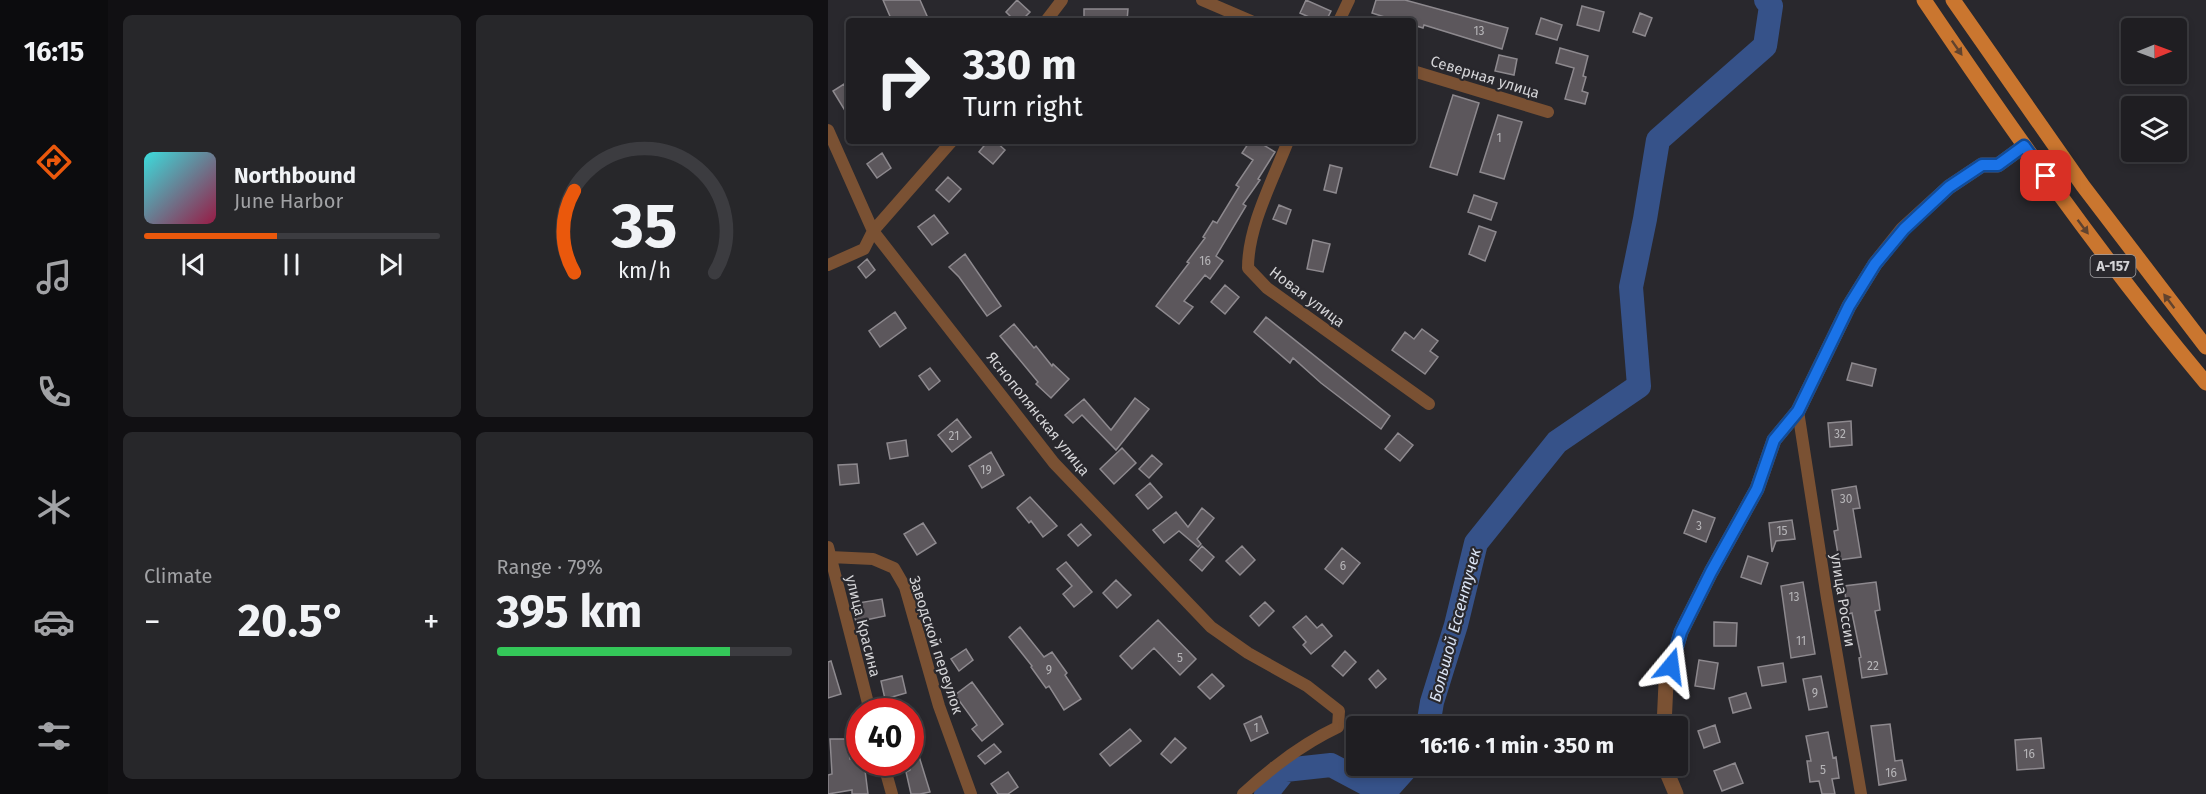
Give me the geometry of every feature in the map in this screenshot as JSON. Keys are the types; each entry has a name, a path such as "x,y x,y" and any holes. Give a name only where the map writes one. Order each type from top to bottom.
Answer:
{"main road":[{"name":"А-157","path":"1924,0 2024,146 2112,266 2206,383"},
{"name":"А-157","path":"1953,0 2076,177 2206,347"}],"street":[{"path":"1048,18 1062,0"},
{"path":"1202,0 1244,18"},
{"path":"1340,18 1349,0"},
{"name":"Северная улица","path":"1416,72 1548,112"},
{"name":"Яснополянская улица","path":"828,130 873,231 1054,463 1211,627 1248,653 1307,686 1340,711 1338,727 1313,738 1273,766 1243,794"},
{"path":"828,265 864,249 873,231 949,144"},
{"name":"Новая улица","path":"1287,144 1253,230 1248,251 1248,268 1267,288 1430,404"},
{"path":"1664,716 1666,683 1681,632 1757,489 1774,440 1798,411 1849,306 1875,264 1904,229 1949,187 1982,165 1998,165 2024,146"},
{"name":"улица России","path":"1798,411 1861,794"},
{"name":"улица Красина","path":"829,553 867,698"},
{"name":"Заводской переулок","path":"829,553 873,559 894,568 904,587 939,706 971,794"},
{"path":"887,776 892,794"},
{"path":"1668,776 1676,794"}],"building":[{"path":"883,0 920,0 927,16 923,18 891,18"},
{"path":"1017,0 1030,12 1024,18 1012,18 1006,12"},
{"path":"1306,0 1331,11 1328,18 1311,18 1300,13"},
{"path":"1376,0 1405,0 1508,28 1502,49 1424,25 1423,28 1416,26 1416,18 1388,18 1372,13"},
{"path":"1582,6 1604,12 1599,31 1577,25"},
{"path":"1084,9 1128,9 1127,18 1084,18"},
{"path":"1640,13 1652,18 1645,36 1633,32"},
{"path":"1541,18 1562,25 1557,40 1536,34"},
{"path":"1560,48 1588,56 1582,91 1588,93 1585,104 1565,99 1574,68 1556,63"},
{"path":"1499,55 1517,59 1514,75 1495,71"},
{"path":"844,84 846,87 846,112 833,91"},
{"path":"1453,95 1479,103 1457,175 1430,167"},
{"path":"1498,115 1522,122 1504,179 1480,172"},
{"path":"986,144 998,144 1005,150 993,164 979,152"},
{"path":"1248,144 1262,144 1275,152 1258,179 1260,180 1243,204 1246,206 1216,256 1223,261 1210,279 1205,275 1184,301 1193,307 1179,324 1156,306 1189,263 1187,262 1205,238 1203,237 1213,221 1217,223 1239,187 1236,185 1253,160 1242,153"},
{"path":"882,153 891,168 877,178 867,164"},
{"path":"1330,165 1342,168 1336,193 1324,190"},
{"path":"948,177 961,189 949,202 936,190"},
{"path":"1474,195 1497,203 1491,220 1468,212"},
{"path":"1279,205 1291,210 1286,224 1273,219"},
{"path":"934,215 948,233 932,245 918,227"},
{"path":"1479,226 1496,232 1485,261 1469,254"},
{"path":"1313,240 1330,244 1323,272 1307,269"},
{"path":"965,254 1001,306 987,316 949,267"},
{"path":"867,259 875,270 866,278 858,267"},
{"path":"1225,285 1239,297 1225,314 1211,302"},
{"path":"895,312 906,328 880,347 869,331"},
{"path":"1266,317 1390,416 1381,429 1321,383 1293,358 1290,363 1254,332"},
{"path":"1014,324 1052,366 1053,364 1069,379 1051,398 1036,384 1038,382 1000,336"},
{"path":"1422,329 1438,341 1430,351 1438,357 1425,374 1392,350 1405,332 1414,339"},
{"path":"1852,363 1876,369 1872,386 1847,380"},
{"path":"930,368 940,381 929,390 919,376"},
{"path":"1135,398 1149,409 1116,450 1082,415 1073,423 1065,415 1084,399 1111,430"},
{"path":"957,419 971,437 952,452 938,435"},
{"path":"1851,421 1852,445 1830,447 1828,423"},
{"path":"1398,433 1413,445 1400,461 1385,449"},
{"path":"906,440 908,456 890,459 887,443"},
{"path":"1122,448 1136,463 1114,484 1100,469"},
{"path":"991,452 1004,475 982,488 969,466"},
{"path":"1152,455 1162,464 1149,478 1139,469"},
{"path":"857,464 859,483 840,485 838,465"},
{"path":"1150,483 1162,497 1148,509 1136,495"},
{"path":"1856,486 1860,508 1853,509 1861,557 1839,560 1834,531 1838,530 1832,490"},
{"path":"1030,497 1057,526 1043,537 1017,508"},
{"path":"1202,508 1214,518 1197,539 1201,544 1198,547 1179,531 1164,543 1153,530 1176,512 1188,527"},
{"path":"1693,510 1715,518 1706,542 1684,533"},
{"path":"1792,520 1795,539 1776,541 1772,552 1769,523"},
{"path":"923,523 936,543 917,555 904,534"},
{"path":"1081,524 1091,535 1078,546 1068,535"},
{"path":"1202,546 1214,557 1202,571 1190,560"},
{"path":"1242,546 1255,560 1240,575 1226,561"},
{"path":"1342,548 1360,563 1343,584 1325,569"},
{"path":"1748,556 1768,563 1761,584 1741,577"},
{"path":"1066,562 1092,592 1074,607 1063,594 1072,586 1057,569"},
{"path":"1116,580 1131,595 1117,608 1103,593"},
{"path":"1803,582 1815,654 1791,658 1781,586"},
{"path":"1876,582 1880,610 1875,611 1887,674 1862,678 1859,658 1861,657 1852,613 1848,614 1844,586"},
{"path":"882,599 885,616 856,622 852,604"},
{"path":"1265,602 1274,611 1259,626 1250,616"},
{"path":"1306,616 1317,628 1322,624 1332,636 1311,654 1303,645 1306,642 1293,627"},
{"path":"1158,620 1196,659 1180,675 1154,648 1132,669 1120,656"},
{"path":"1714,622 1737,623 1736,646 1714,646"},
{"path":"1020,627 1044,657 1052,652 1081,699 1064,710 1049,686 1046,688 1009,637"},
{"path":"966,649 973,660 959,671 951,659"},
{"path":"1345,651 1356,662 1343,676 1332,666"},
{"path":"1699,660 1718,663 1714,689 1695,686"},
{"path":"831,661 841,694 828,698 828,662"},
{"path":"1783,663 1786,682 1762,686 1758,667"},
{"path":"1378,670 1386,679 1376,688 1369,679"},
{"path":"1212,674 1224,686 1210,699 1198,687"},
{"path":"902,676 906,693 885,698 881,681"},
{"path":"1821,676 1827,707 1809,710 1803,679"},
{"path":"972,682 1003,724 982,741 972,729 977,725 955,695"},
{"path":"1746,693 1751,708 1733,713 1729,698"},
{"path":"1261,716 1268,733 1251,741 1244,724"},
{"path":"1890,724 1895,761 1902,760 1906,780 1879,785 1871,726"},
{"path":"1715,725 1720,742 1704,748 1698,731"},
{"path":"1130,729 1141,741 1110,766 1100,754"},
{"path":"1828,732 1833,758 1836,757 1839,778 1832,779 1835,794 1822,794 1819,781 1810,782 1807,761 1811,761 1806,736"},
{"path":"1175,738 1186,748 1171,763 1161,754"},
{"path":"2041,738 2044,768 2017,770 2015,740"},
{"path":"830,739 846,739 846,776 866,776 868,794 852,794 852,790 828,794 828,775 832,774"},
{"path":"994,744 1001,752 985,764 978,756"},
{"path":"1735,763 1743,783 1722,791 1714,771"},
{"path":"924,772 930,792 911,794 907,776 924,776"},
{"path":"1008,772 1018,787 1008,794 998,794 991,784"}],"waterway":[{"name":"Большой Ессентучек","path":"1430,716 1456,625 1476,543 1557,442 1639,386 1631,287 1658,140 1765,46 1771,6 1766,0"},
{"name":"Большой Ессентучек","path":"1266,794 1285,770 1331,765 1346,773"},
{"name":"Большой Ессентучек","path":"1352,776 1384,793 1399,776"}],"route":[{"path":"1671,666 1681,632 1757,489 1774,440 1798,411 1849,306 1875,264 1904,229 1949,187 1982,165 1998,165 2024,146 2046,176"}]}
